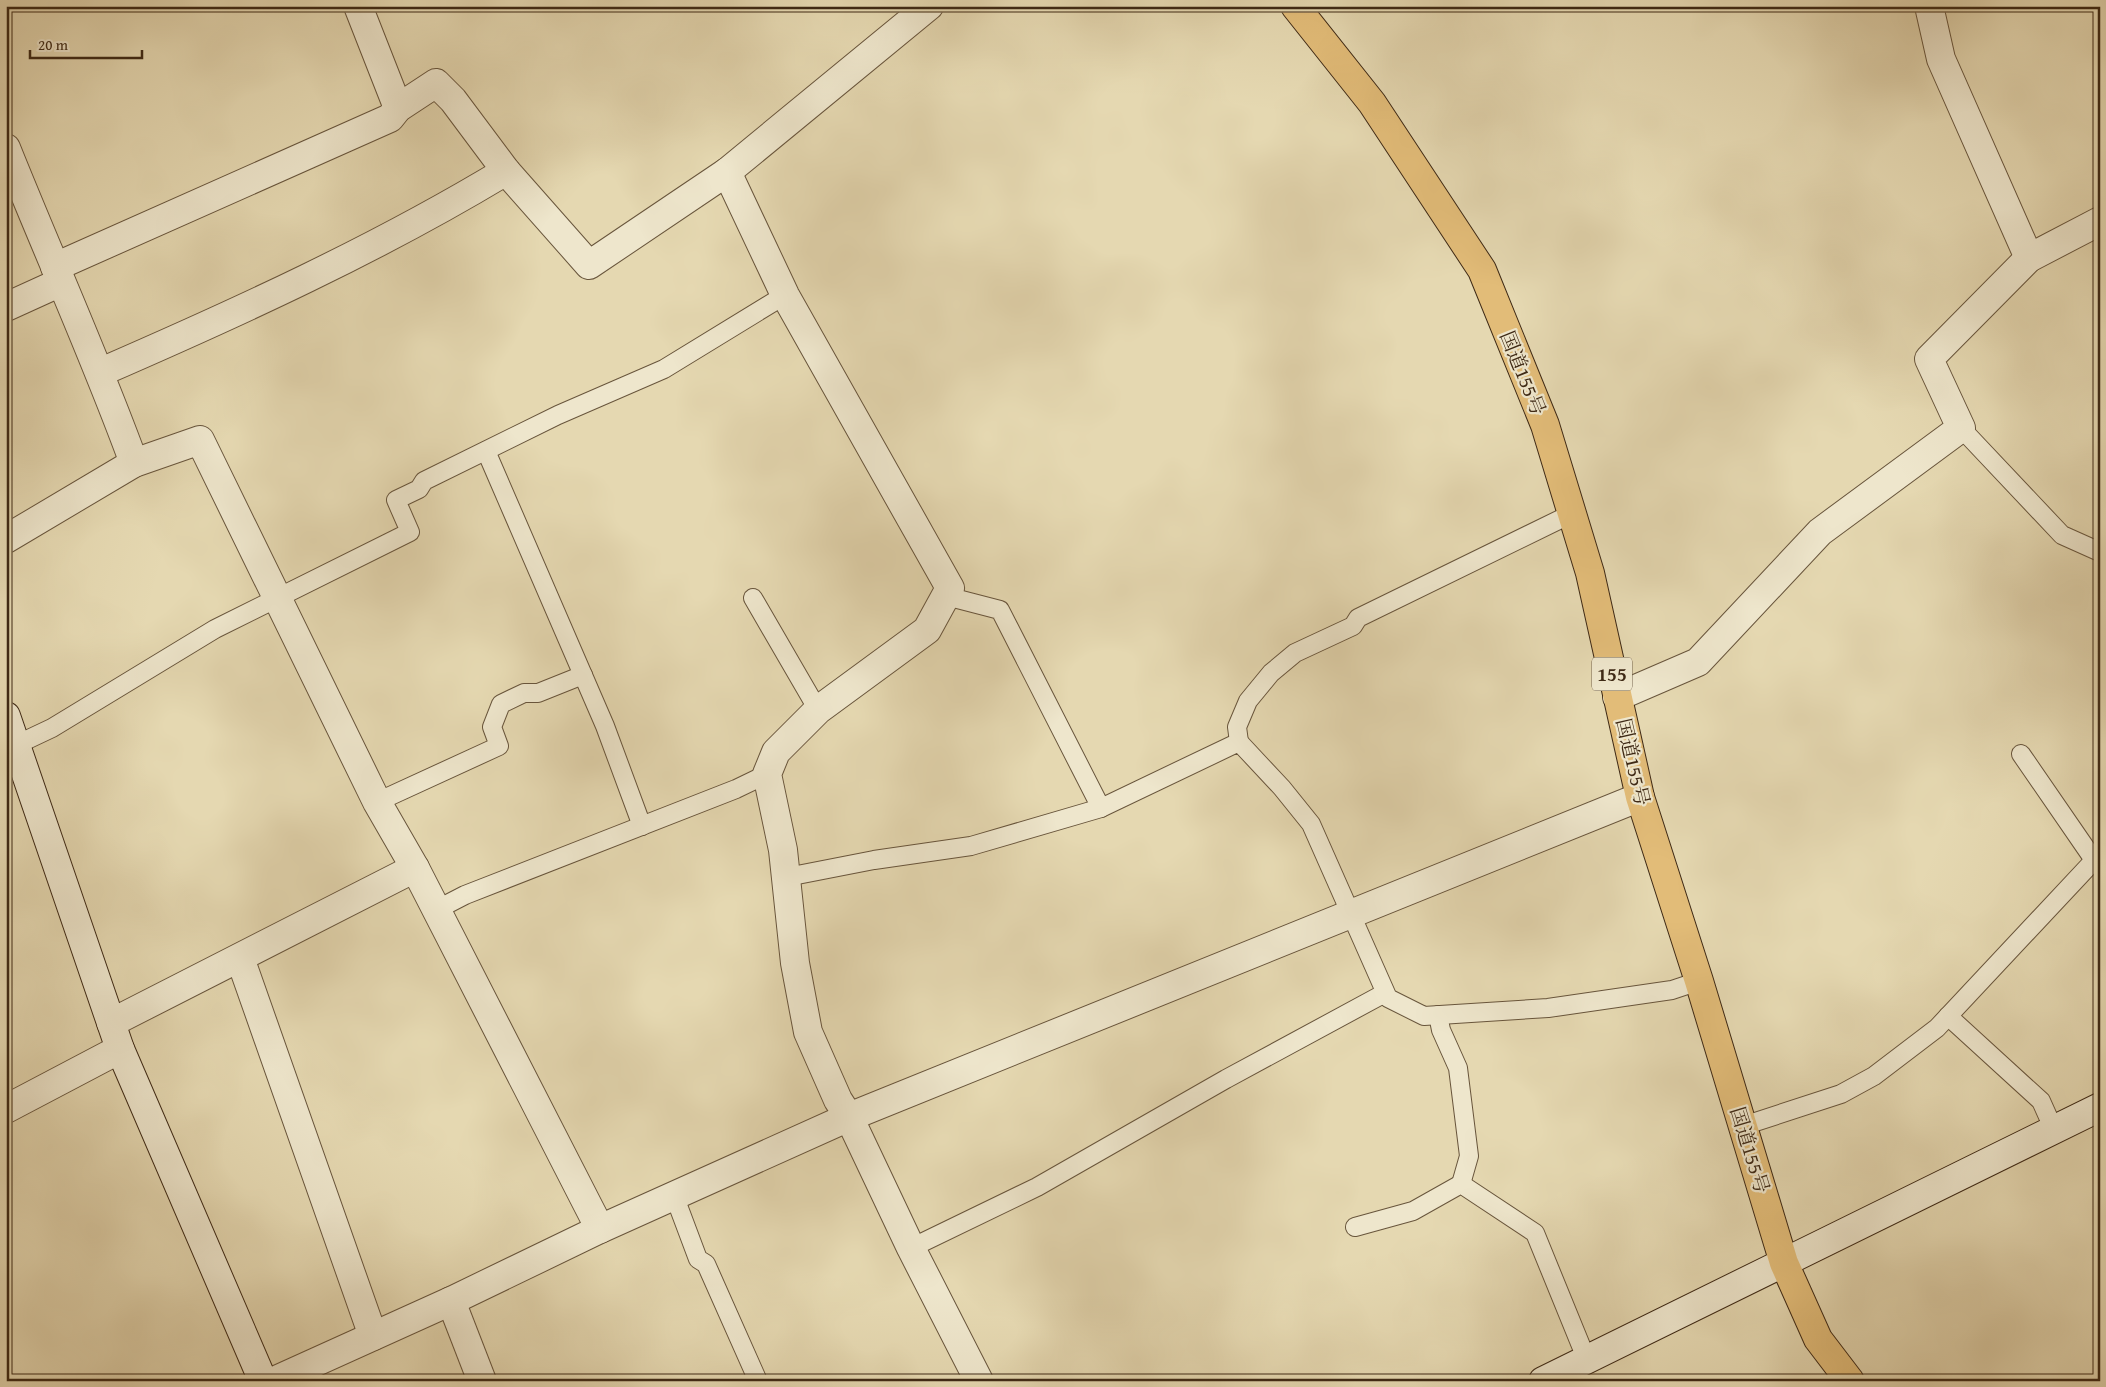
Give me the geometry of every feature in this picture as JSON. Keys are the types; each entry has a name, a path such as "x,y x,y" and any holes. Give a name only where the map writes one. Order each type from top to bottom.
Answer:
{"highway":[{"name":"国道155号","path":"1295,6 1372,103 1482,270 1545,426 1590,572 1640,797 1700,981 1784,1263 1818,1339 1850,1381"}],"street":[{"path":"358,6 398,108"},
{"path":"6,307 58,275 390,118 398,108 436,83 453,100 506,172 589,265 727,172 929,6"},
{"path":"1929,6 1941,59 2029,258"},
{"path":"6,148 58,275 101,372 134,463"},
{"path":"101,372 251,306 444,209 506,172"},
{"path":"727,172 786,295 950,588 926,630 818,710 776,752 767,774 786,877 795,963 808,1032 838,1100 849,1117 911,1248 979,1381"},
{"path":"1618,697 1698,662 1820,532 1961,428 1929,360 2029,258 2100,221"},
{"path":"6,539 134,463 200,440 275,597 377,802 415,868 600,1229"},
{"path":"6,716 120,1049 263,1381"},
{"path":"274,1381 451,1301 600,1229 849,1117 1640,797"},
{"path":"111,1024 415,868"},
{"path":"240,958 373,1336"},
{"path":"6,1109 120,1049"},
{"path":"1542,1381 2100,1107"},
{"path":"451,1301 482,1381"}],"lane":[{"path":"16,745 52,728 185,646 275,597 410,532 396,500 419,489 424,481 558,415 664,369 786,295"},
{"path":"1961,428 2062,535 2100,552"},
{"path":"486,451 605,726 642,826"},
{"path":"1572,514 1358,618 1353,626 1295,653 1271,672 1248,701 1237,727 1240,742 1282,788 1311,824 1388,998 1424,1016 1548,1008 1672,990 1700,981"},
{"path":"946,596 1000,610 1101,808"},
{"path":"753,598 818,710"},
{"path":"377,802 499,746 492,727 502,704 524,693 538,693 583,675"},
{"path":"786,877 874,860 971,846 1101,808 1240,742"},
{"path":"1742,1126 1841,1094 1874,1076 1937,1028 2097,857 2021,754"},
{"path":"436,910 465,895 642,826 767,774"},
{"path":"911,1248 1037,1187 1226,1078 1385,992"},
{"path":"1355,1227 1413,1211 1461,1184 1470,1156 1458,1068 1440,1030 1438,1015"},
{"path":"1948,1016 2041,1101 2054,1130"},
{"path":"1461,1184 1535,1233 1586,1358"},
{"path":"674,1196 698,1259 706,1264 758,1381"}]}
